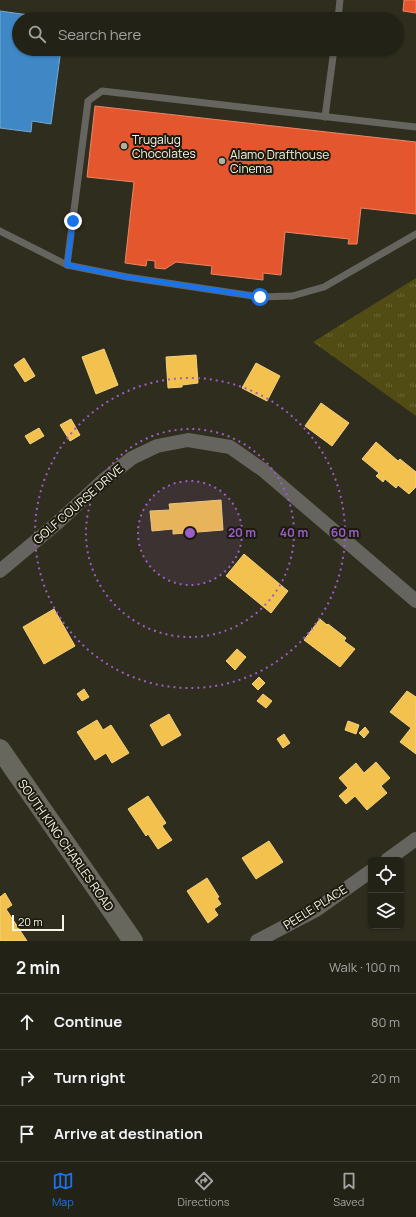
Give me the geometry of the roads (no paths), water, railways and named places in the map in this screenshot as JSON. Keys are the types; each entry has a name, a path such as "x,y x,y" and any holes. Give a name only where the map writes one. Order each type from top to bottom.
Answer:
{"street":[{"name":"GOLF COURSE DRIVE","path":"0,571 56,524 105,479 132,458 157,446 188,440 230,447 263,470 416,601"},
{"name":"SOUTH KING CHARLES ROAD","path":"1,751 133,941"},
{"path":"391,857 416,839"},
{"name":"PEELE PLACE","path":"257,941 316,910 368,873"}],"lane":[{"path":"339,12 340,0"},
{"path":"325,117 333,56"},
{"path":"67,265 88,101 102,91 416,127"},
{"path":"0,231 67,265 127,277 260,297 292,296 324,287 416,234"}],"place":[{"name":"Trugalug Chocolates","path":"124,146"},
{"name":"Alamo Drafthouse Cinema","path":"222,161"}]}
